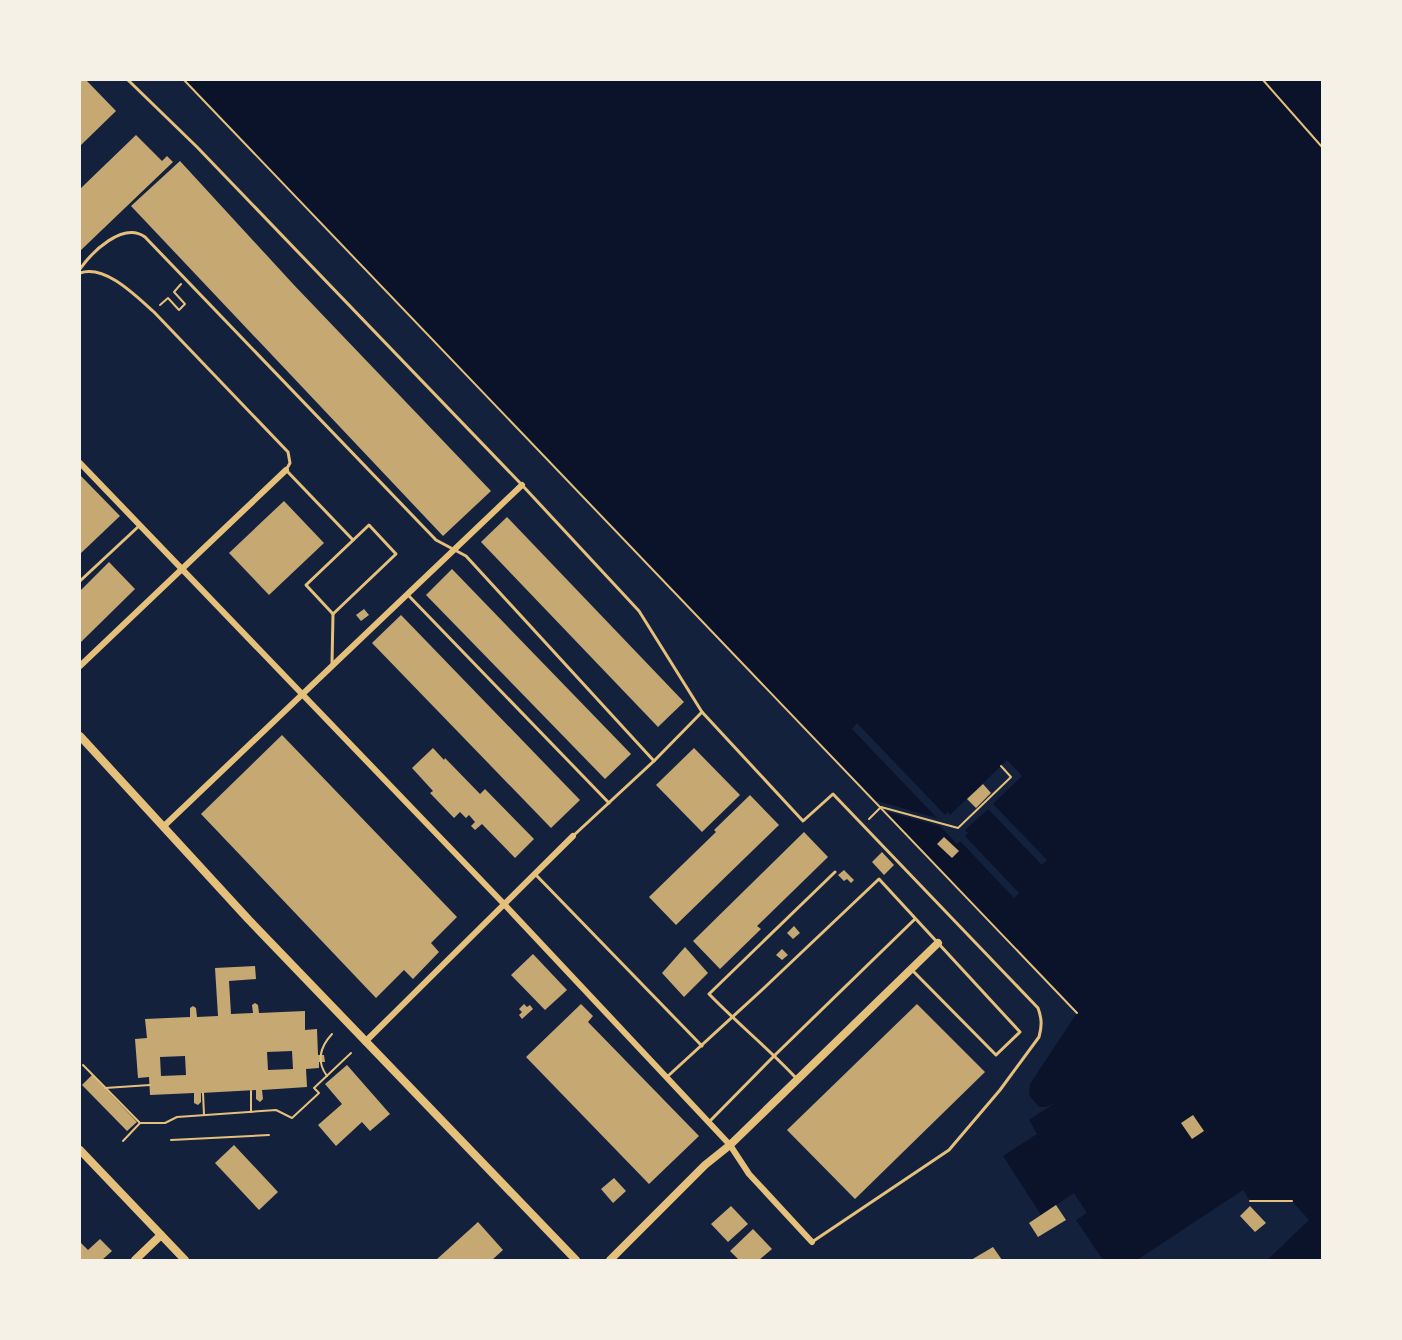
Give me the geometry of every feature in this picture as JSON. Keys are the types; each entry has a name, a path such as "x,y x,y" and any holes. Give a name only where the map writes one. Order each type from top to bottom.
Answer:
{"street":[{"path":"80,463 504,904 709,1122 730,1145 749,1174 812,1242"},
{"path":"80,666 286,470"},
{"path":"163,827 522,485"},
{"path":"80,736 365,1042 576,1260"},
{"path":"365,1042 573,836"},
{"path":"610,1260 705,1165 730,1145 938,943"},
{"path":"80,1150 185,1260"},
{"path":"135,1260 161,1235"}],"lane":[{"path":"128,80 197,147 522,485 639,611 702,712 803,821 833,794 1038,1008 1042,1027 1033,1047 949,1150 812,1242"},
{"path":"80,271 92,255 120,234 126,231 139,233 436,540 466,556 654,761"},
{"path":"80,271 100,273 131,290 154,312 288,452 290,463 286,470 353,540"},
{"path":"332,666 333,614 306,585 369,525 396,554 333,614"},
{"path":"80,581 139,526"},
{"path":"407,594 609,803"},
{"path":"573,836 654,761 702,712"},
{"path":"797,1080 775,1055 732,1018 709,994 835,872"},
{"path":"535,874 702,1046"},
{"path":"666,1077 702,1046 879,879 1020,1032 996,1055 911,969"},
{"path":"709,1122 915,920"}],"path":[{"path":"184,80 1077,1013"},
{"path":"1263,80 1323,147"},
{"path":"154,312 186,280"},
{"path":"168,297 179,310 185,304 174,292"},
{"path":"880,808 958,828 1011,777 1001,766"},
{"path":"877,812 880,808"},
{"path":"327,1076 321,1064 321,1050 332,1034"},
{"path":"83,1065 140,1123 165,1123 177,1117 276,1110 292,1118 319,1093 314,1088 351,1053"},
{"path":"105,1088 150,1085"},
{"path":"250,1091 251,1112"},
{"path":"203,1093 204,1115"},
{"path":"123,1141 140,1123"},
{"path":"171,1140 269,1135"},
{"path":"1250,1201 1292,1201"}],"water":[{"path":"184,80 1322,80 1322,1260 1267,1260 1309,1220 1292,1201 1250,1201 1243,1190 1137,1260 1103,1260 1076,1220 1087,1213 1074,1193 1041,1215 1003,1156 1037,1134 1029,1120 1056,1102 1046,1107 1039,1107 1029,1095 1030,1084 1077,1013"}],"pier":[{"path":"857,723 945,815 948,812 950,815 1007,760 1022,776 993,804 1047,860 1042,865 988,809 965,830 968,833 965,836 1019,893 1014,898 960,841 957,844 940,826 888,812 887,815 875,803 877,801 937,818 852,729"}],"building":[{"path":"80,80 86,80 116,111 80,146"},
{"path":"136,135 162,161 167,156 173,162 80,251 80,189"},
{"path":"180,161 294,285 491,491 443,536 131,206"},
{"path":"80,475 120,516 80,554"},
{"path":"284,501 324,543 269,595 229,553"},
{"path":"507,517 684,702 658,727 481,542"},
{"path":"109,562 135,589 80,643 80,591"},
{"path":"452,569 631,754 605,779 426,595"},
{"path":"364,609 369,615 361,621 356,615"},
{"path":"401,615 580,800 551,828 372,643"},
{"path":"282,735 457,917 431,943 439,952 413,979 404,970 376,998 201,814"},
{"path":"433,748 480,794 485,789 534,839 515,858 482,824 475,830 471,826 475,822 469,815 466,818 460,812 454,818 430,793 433,791 412,768"},
{"path":"694,748 740,795 702,832 656,785"},
{"path":"983,784 991,793 976,808 967,799"},
{"path":"750,795 779,825 676,925 649,897 716,832 714,830"},
{"path":"804,832 828,857 757,926 761,929 720,969 693,941"},
{"path":"944,837 959,851 952,858 937,844"},
{"path":"882,852 894,865 884,875 872,862"},
{"path":"844,870 854,880 851,883 847,879 844,881 838,875"},
{"path":"794,926 800,933 793,939 787,933"},
{"path":"685,947 708,973 684,997 662,973"},
{"path":"782,949 788,955 782,960 776,955"},
{"path":"533,954 567,990 545,1010 511,975"},
{"path":"255,966 256,979 229,981 231,1014 253,1013 252,1005 255,1003 258,1005 259,1013 305,1011 305,1030 317,1029 318,1055 324,1055 325,1062 319,1062 319,1068 306,1069 307,1087 262,1090 263,1099 260,1102 256,1099 256,1090 201,1093 201,1102 198,1105 194,1103 194,1093 150,1095 149,1077 138,1078 135,1039 147,1038 145,1019 190,1017 190,1008 193,1006 196,1008 197,1017 218,1016 215,968","holes":["292,1051 293,1069 268,1070 267,1052","185,1056 186,1075 161,1076 160,1057"]},
{"path":"524,1004 527,1007 530,1005 533,1009 522,1019 519,1015 522,1012 519,1009"},
{"path":"581,1004 593,1016 588,1022 699,1136 649,1184 526,1057"},
{"path":"917,1004 985,1072 855,1199 787,1130"},
{"path":"347,1065 390,1114 370,1131 362,1122 336,1146 318,1125 342,1104 325,1084"},
{"path":"92,1075 137,1122 127,1131 82,1085"},
{"path":"1193,1115 1204,1131 1192,1139 1181,1123"},
{"path":"234,1145 278,1192 259,1210 215,1163"},
{"path":"614,1178 626,1191 613,1203 601,1189"},
{"path":"1056,1205 1066,1220 1038,1237 1029,1223"},
{"path":"731,1206 748,1224 728,1242 711,1224"},
{"path":"1250,1206 1266,1223 1255,1232 1240,1216"},
{"path":"478,1222 503,1250 492,1260 436,1260"},
{"path":"753,1229 772,1249 759,1260 739,1260 730,1251"},
{"path":"100,1239 112,1251 102,1260 80,1260 80,1242 88,1250"},
{"path":"993,1247 1002,1260 971,1260"}]}
